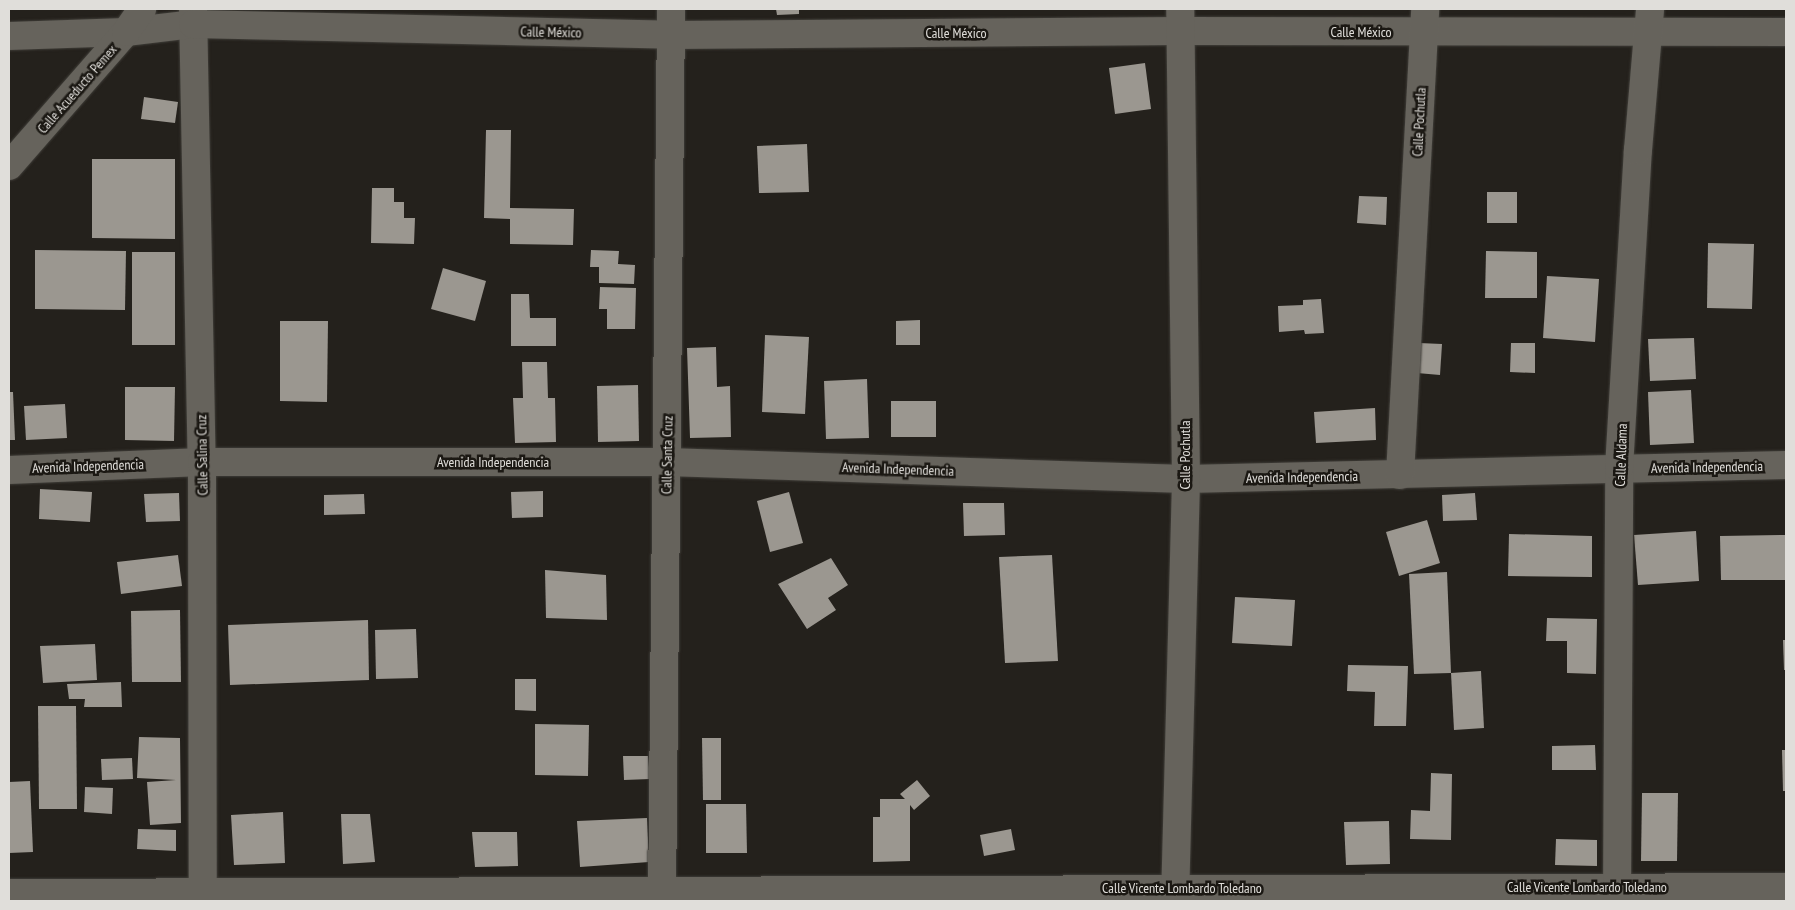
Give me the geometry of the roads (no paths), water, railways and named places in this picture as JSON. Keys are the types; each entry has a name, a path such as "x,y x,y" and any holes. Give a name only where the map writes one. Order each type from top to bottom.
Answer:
{"street":[{"name":"Calle Acueducto Pemex","path":"9,166 126,32 142,9"},
{"name":"Calle México","path":"9,36 126,32 193,17 672,22 1649,21 1786,32"},
{"name":"Calle Salina Cruz","path":"193,17 202,462 203,898"},
{"name":"Calle Pochutla","path":"1175,895 1186,479 1181,20"},
{"name":"Calle Pochutla","path":"1400,475 1424,20"},
{"name":"Calle Aldama","path":"1617,894 1619,468 1638,150 1649,21"},
{"name":"Calle Santa Cruz","path":"662,897 672,22"},
{"name":"Avenida Independencia","path":"9,470 202,462 667,462 1186,479 1786,465"},
{"name":"Calle Vicente Lombardo Toledano","path":"9,893 203,898 1617,894 1786,887"}]}
